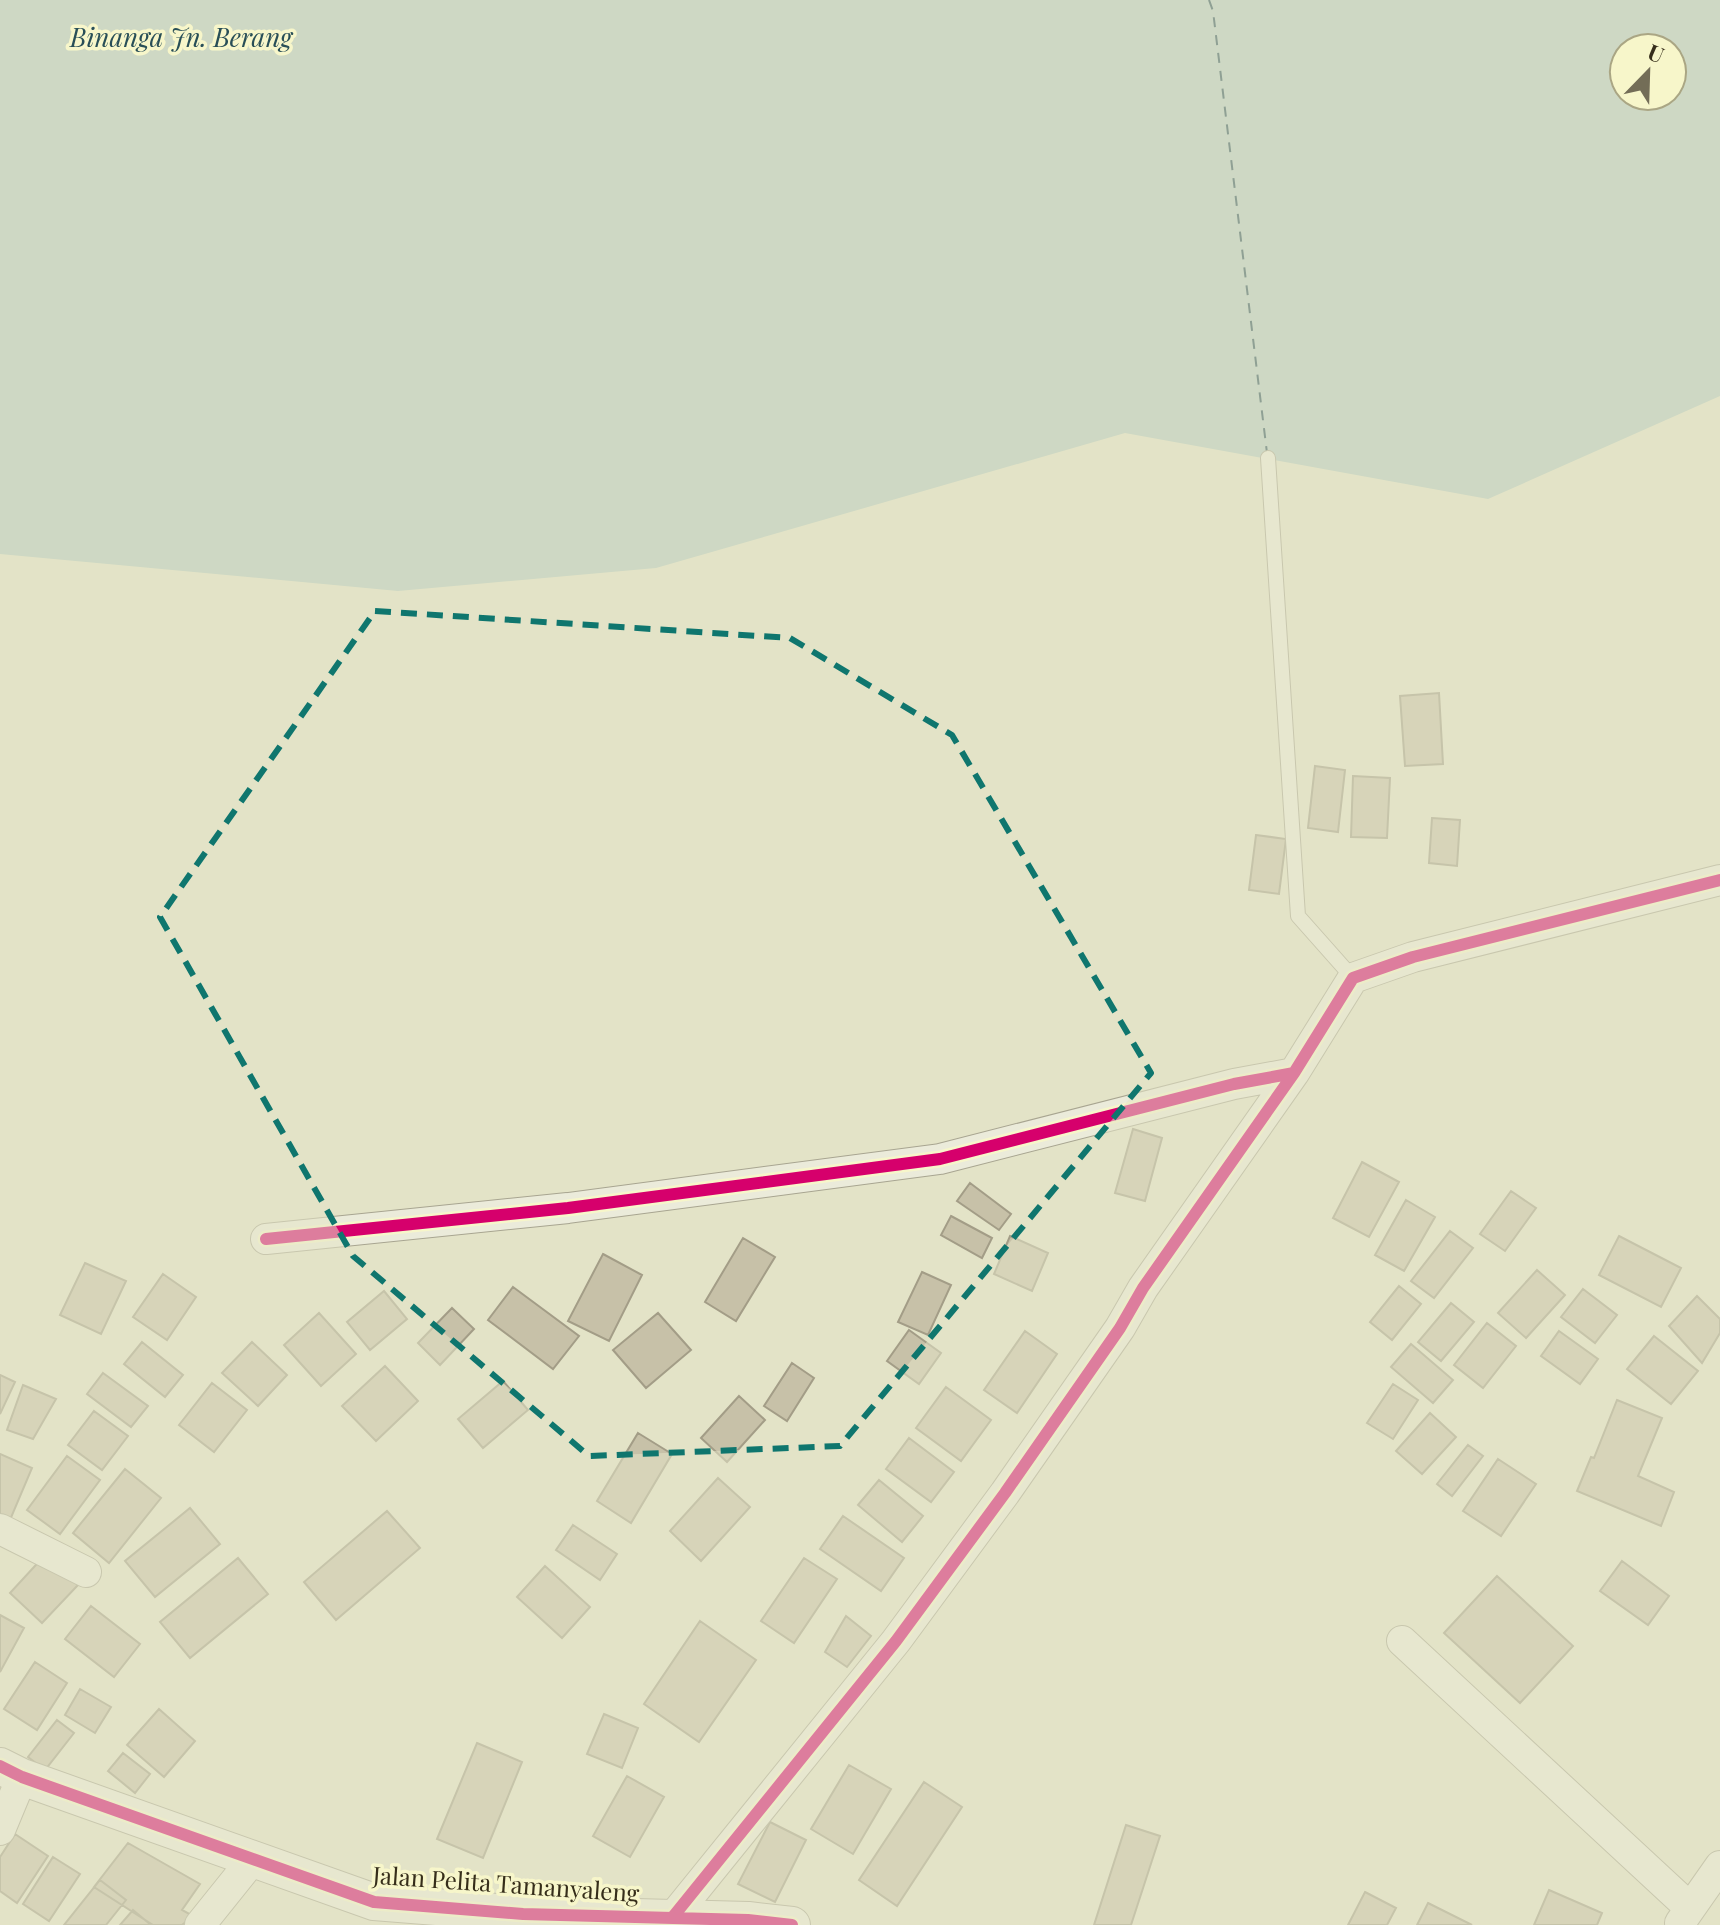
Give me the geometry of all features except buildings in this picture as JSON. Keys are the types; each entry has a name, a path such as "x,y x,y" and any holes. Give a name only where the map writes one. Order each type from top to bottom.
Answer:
{"street":[{"path":"655,1920 914,1616 1120,1328 1143,1288 1294,1073 1353,978 1413,957 1720,880"},
{"path":"266,1239 568,1208 940,1159 1234,1084 1294,1073"},
{"path":"0,1529 86,1572"},
{"path":"1402,1641 1684,1917 1720,1866"},
{"path":"0,1830 11,1771"},
{"name":"Jalan Pelita Tamanyaleng","path":"11,1771 374,1902 523,1914 655,1920 748,1920 792,1925"},
{"path":"200,1925 253,1859"}],"lane":[{"path":"1268,458 1298,916 1353,978"}],"highlighted area":[{"path":"375,611 790,638 952,735 1151,1073 840,1446 589,1456 353,1256 160,917"}],"water":[{"name":"Binanga Jn. Berang","path":"0,0 1720,0 1720,396 1488,499 1125,433 656,568 398,591 0,554"}],"ferry route":[{"path":"1209,0 1213,11 1267,453"}],"cycle path":[{"path":"1294,1073 1353,978 1413,957 1720,880"},
{"path":"266,1239 568,1208 940,1159 1234,1084 1294,1073 1143,1288 1120,1328 1005,1493 896,1641 672,1918"},
{"path":"0,1766 22,1777 374,1902 523,1914 748,1920 792,1925"}]}
